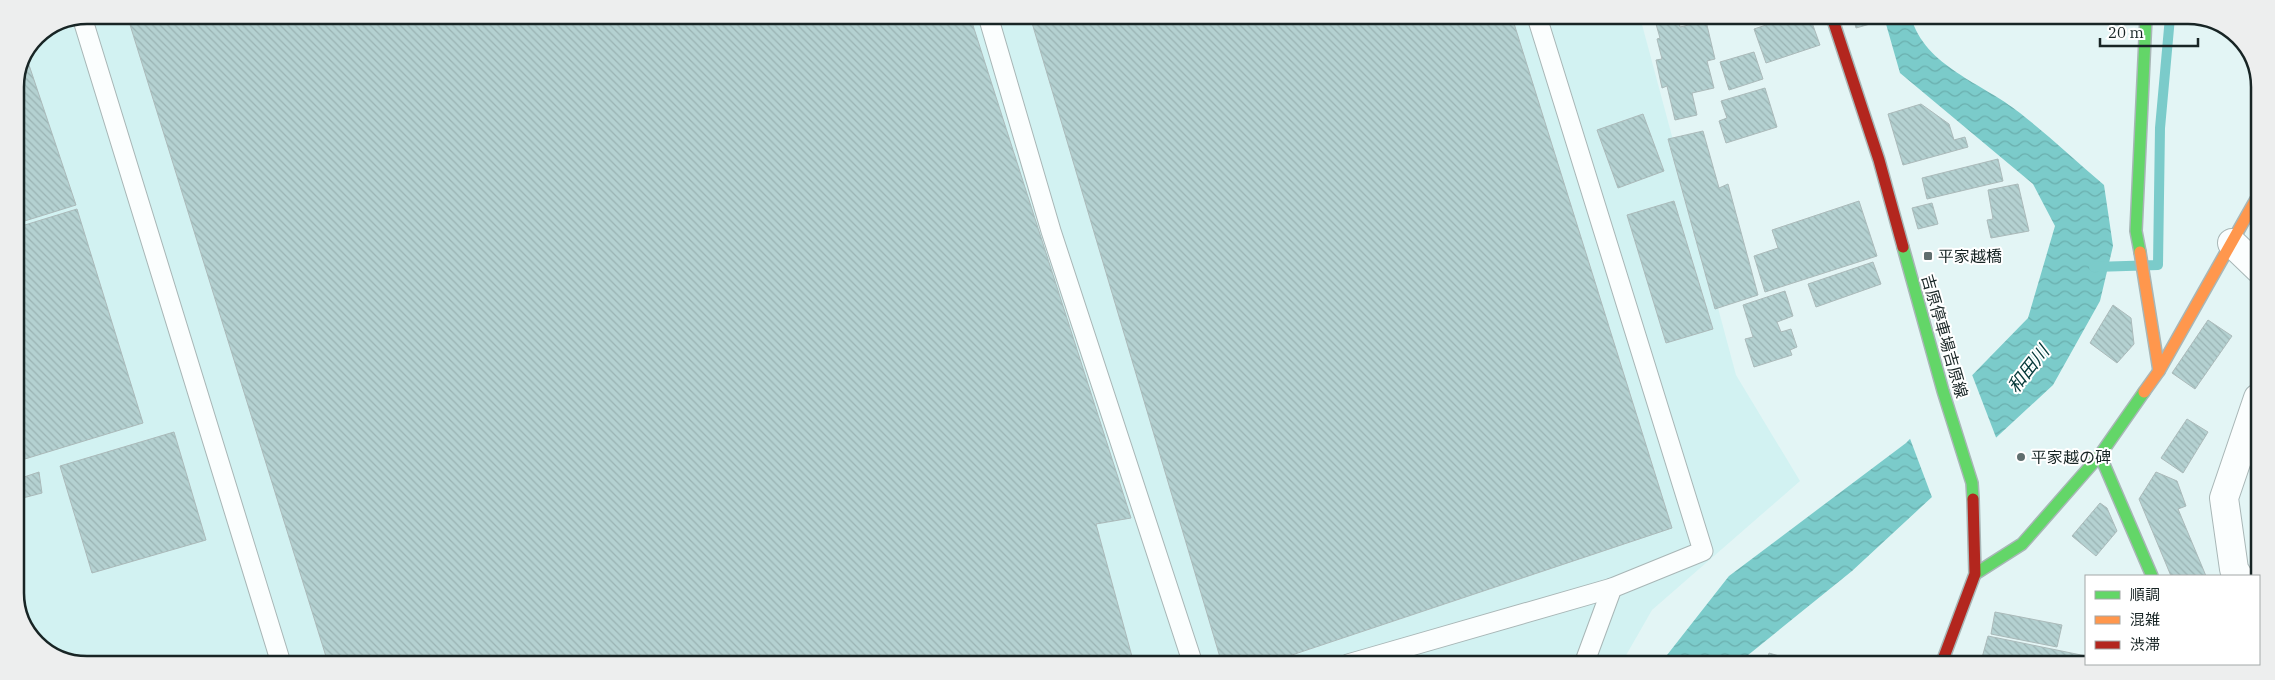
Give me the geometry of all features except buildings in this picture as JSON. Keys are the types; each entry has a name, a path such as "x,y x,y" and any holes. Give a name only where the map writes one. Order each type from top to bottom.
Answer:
{"street":[{"name":"吉原停車場吉原線","path":"1834,24 1879,160 1943,391 1972,484 1974,574 1944,656"},
{"path":"2146,24 2136,231 2159,371"},
{"path":"1974,574 2022,544 2100,454 2159,371 2251,209"},
{"path":"2232,243 2251,261"},
{"path":"2237,575 2234,569 2224,498 2251,419"},
{"path":"2100,454 2152,575"}],"lane":[{"path":"84,24 279,656"},
{"path":"990,24 1051,231 1190,656"},
{"path":"1376,656 1612,588 1703,551 1539,24"},
{"path":"1587,656 1612,588"}],"shaded area":[{"path":"87,24 1642,24 1736,375 1800,481 1652,610 1626,656 79,656 71,654 52,646 37,632 27,613 24,597 25,75 34,52 42,42 52,34 63,29"}],"water":[{"name":"和田川","path":"1886,24 1914,24 1918,34 1929,49 1942,61 2020,113 2104,185 2113,246 2100,301 2053,385 1852,571 1747,656 1666,656 1729,576 1906,443 2028,318 2055,226 2033,184 1900,73"}],"pier":[{"path":"1971,372 1997,440 1933,500 1909,436"}],"waterway":[{"path":"2094,267 2158,265 2160,128 2169,24"}],"traffic: fast":[{"path":"2140,252 2136,231 2146,24"},
{"path":"1903,247 1943,391 1972,483 1973,499"},
{"path":"1975,574 2022,544 2100,455 2144,392"},
{"path":"2100,455 2152,575"}],"traffic: slow":[{"path":"2144,392 2159,371 2251,208"},
{"path":"2140,252 2159,371"}],"traffic: jam":[{"path":"1834,24 1879,160 1903,247"},
{"path":"1944,656 1975,574 1973,499"}],"place":[{"name":"平家越橋","path":"1928,256"},
{"name":"平家越の碑","path":"2021,457"}]}
